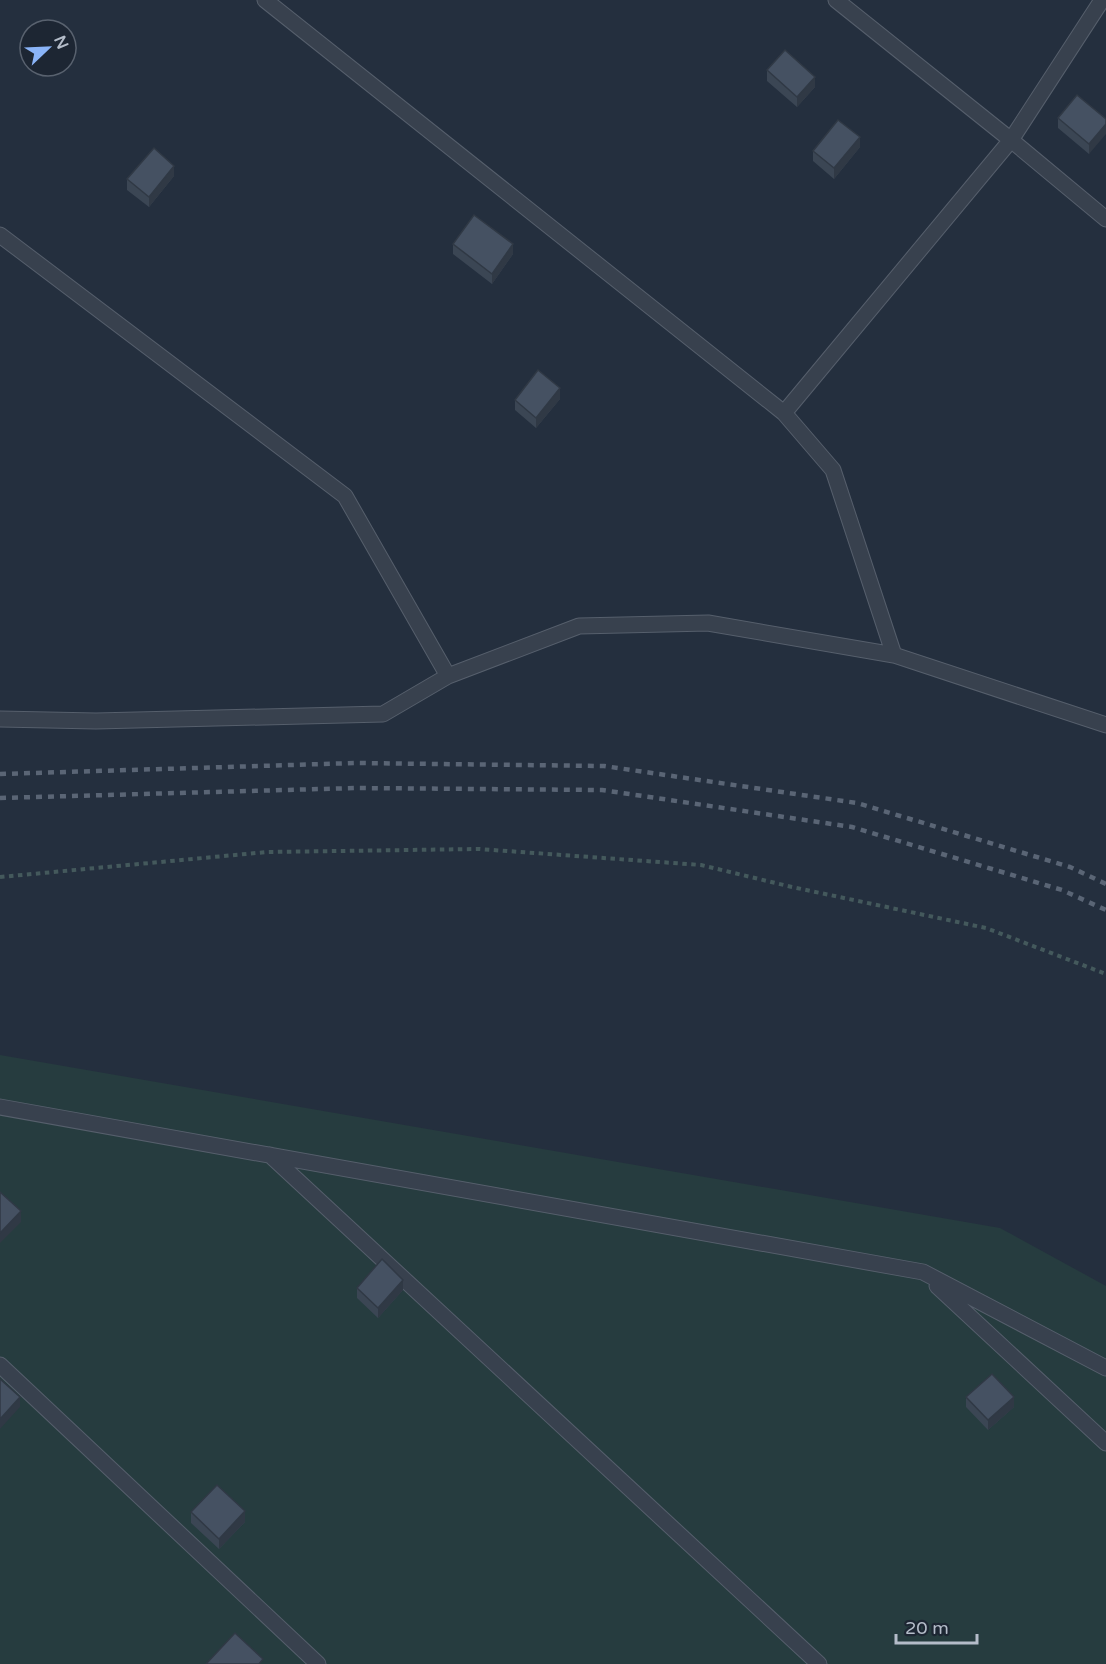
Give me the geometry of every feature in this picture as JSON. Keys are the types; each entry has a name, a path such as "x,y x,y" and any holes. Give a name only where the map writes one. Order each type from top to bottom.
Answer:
{"lane":[{"path":"265,0 784,413 833,470 894,655"},
{"path":"836,0 1106,219"},
{"path":"784,413 1011,140 1102,0"},
{"path":"0,235 345,496 448,676"},
{"path":"0,719 96,721 383,714 448,676 579,626 708,623 894,655 1106,725"},
{"path":"0,1107 923,1272 1106,1368"},
{"path":"270,1155 819,1664"},
{"path":"923,1272 1106,1443"},
{"path":"0,1365 318,1664"}],"path":[{"path":"0,877 267,852 478,849 700,865 986,928 1106,974"}],"green space":[{"path":"0,1055 1000,1228 1106,1286 1106,1664 0,1664"}],"building":[{"path":"785,50 815,77 797,97 767,70"},
{"path":"1077,95 1106,119 1106,124 1089,144 1058,118"},
{"path":"838,120 860,137 834,168 813,151"},
{"path":"154,148 174,166 149,197 127,179"},
{"path":"474,215 513,244 492,274 453,244"},
{"path":"538,370 560,388 536,418 515,400"},
{"path":"0,1192 21,1211 0,1233"},
{"path":"382,1259 403,1280 378,1308 357,1288"},
{"path":"992,1374 1014,1397 988,1420 966,1397"},
{"path":"0,1379 20,1397 0,1419"},
{"path":"217,1485 245,1511 219,1539 191,1512"},
{"path":"235,1633 263,1659 259,1664 206,1664"}],"railway":[{"path":"0,774 356,763 604,766 857,803 1070,867 1106,884"},
{"path":"0,798 356,788 602,790 852,827 1062,890 1106,910"}]}
